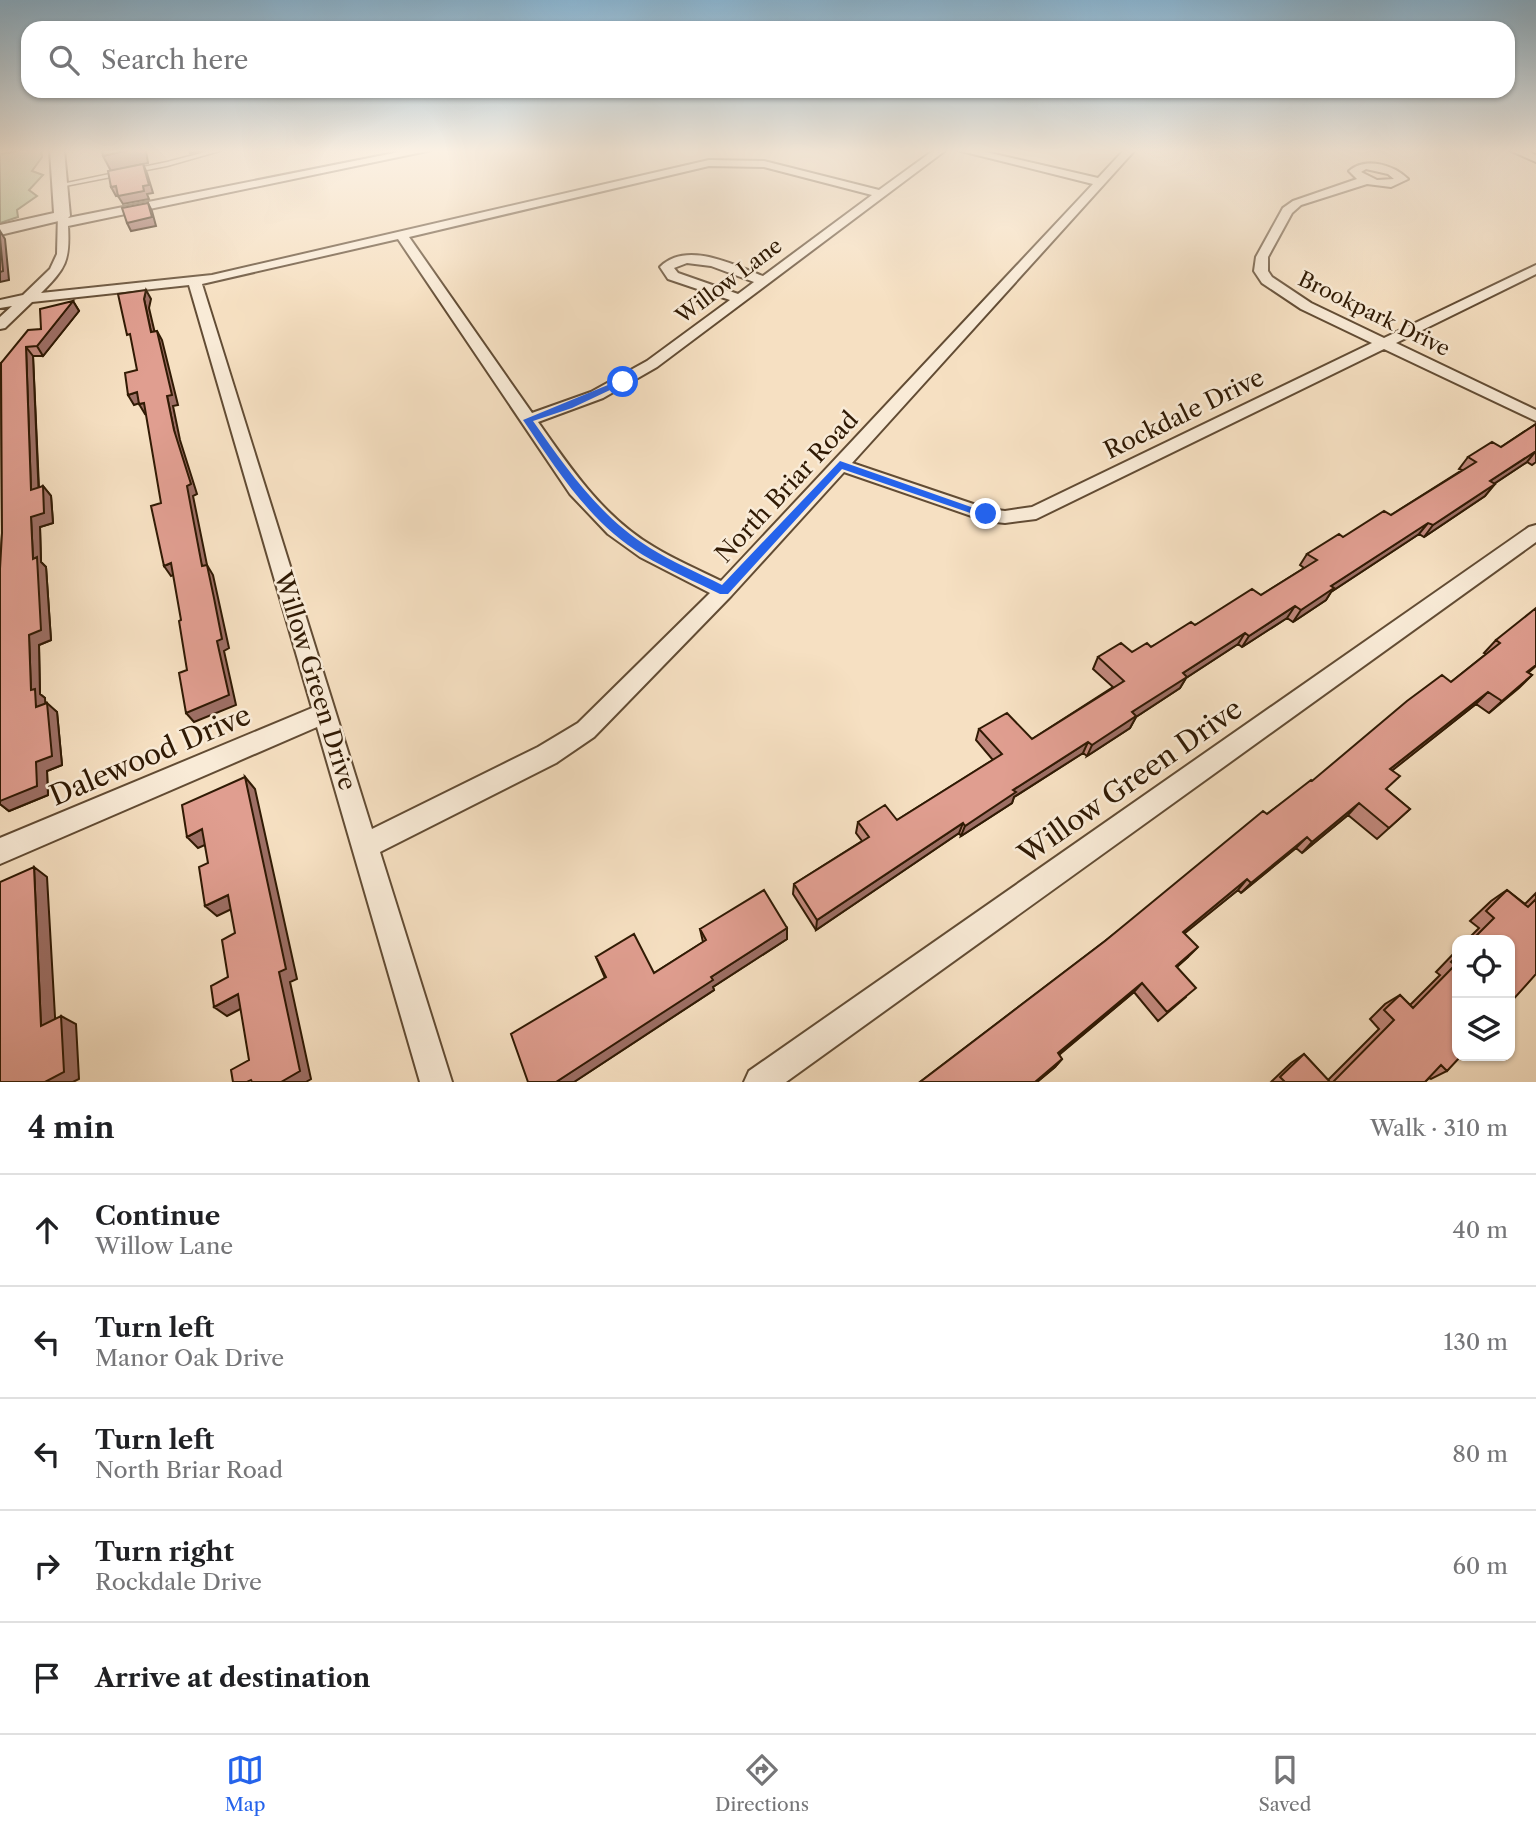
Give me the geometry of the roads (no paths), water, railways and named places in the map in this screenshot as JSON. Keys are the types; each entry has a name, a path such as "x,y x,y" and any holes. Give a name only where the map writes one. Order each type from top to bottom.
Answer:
{"street":[{"path":"0,325 56,271 63,254 61,200"},
{"path":"0,230 161,200"},
{"path":"0,304 31,298 194,281 553,200"},
{"name":"Willow Lane","path":"528,420 569,406 623,382 652,364 872,200"},
{"name":"North Briar Road","path":"366,845 547,755 586,730 724,591 1083,200"},
{"name":"Brookpark Drive","path":"1307,200 1287,211 1260,265 1267,280 1290,298 1536,416"},
{"path":"401,235 576,489 615,529 671,566 724,591"},
{"path":"740,299 673,276 667,267 678,259 698,259 764,281"},
{"name":"Rockdale Drive","path":"840,465 979,513 1005,517 1036,513 1536,269"},
{"name":"Willow Green Drive","path":"194,281 436,1082"},
{"name":"Willow Green Drive","path":"760,1082 1536,532"},
{"name":"Dalewood Drive","path":"0,851 324,714"}]}
